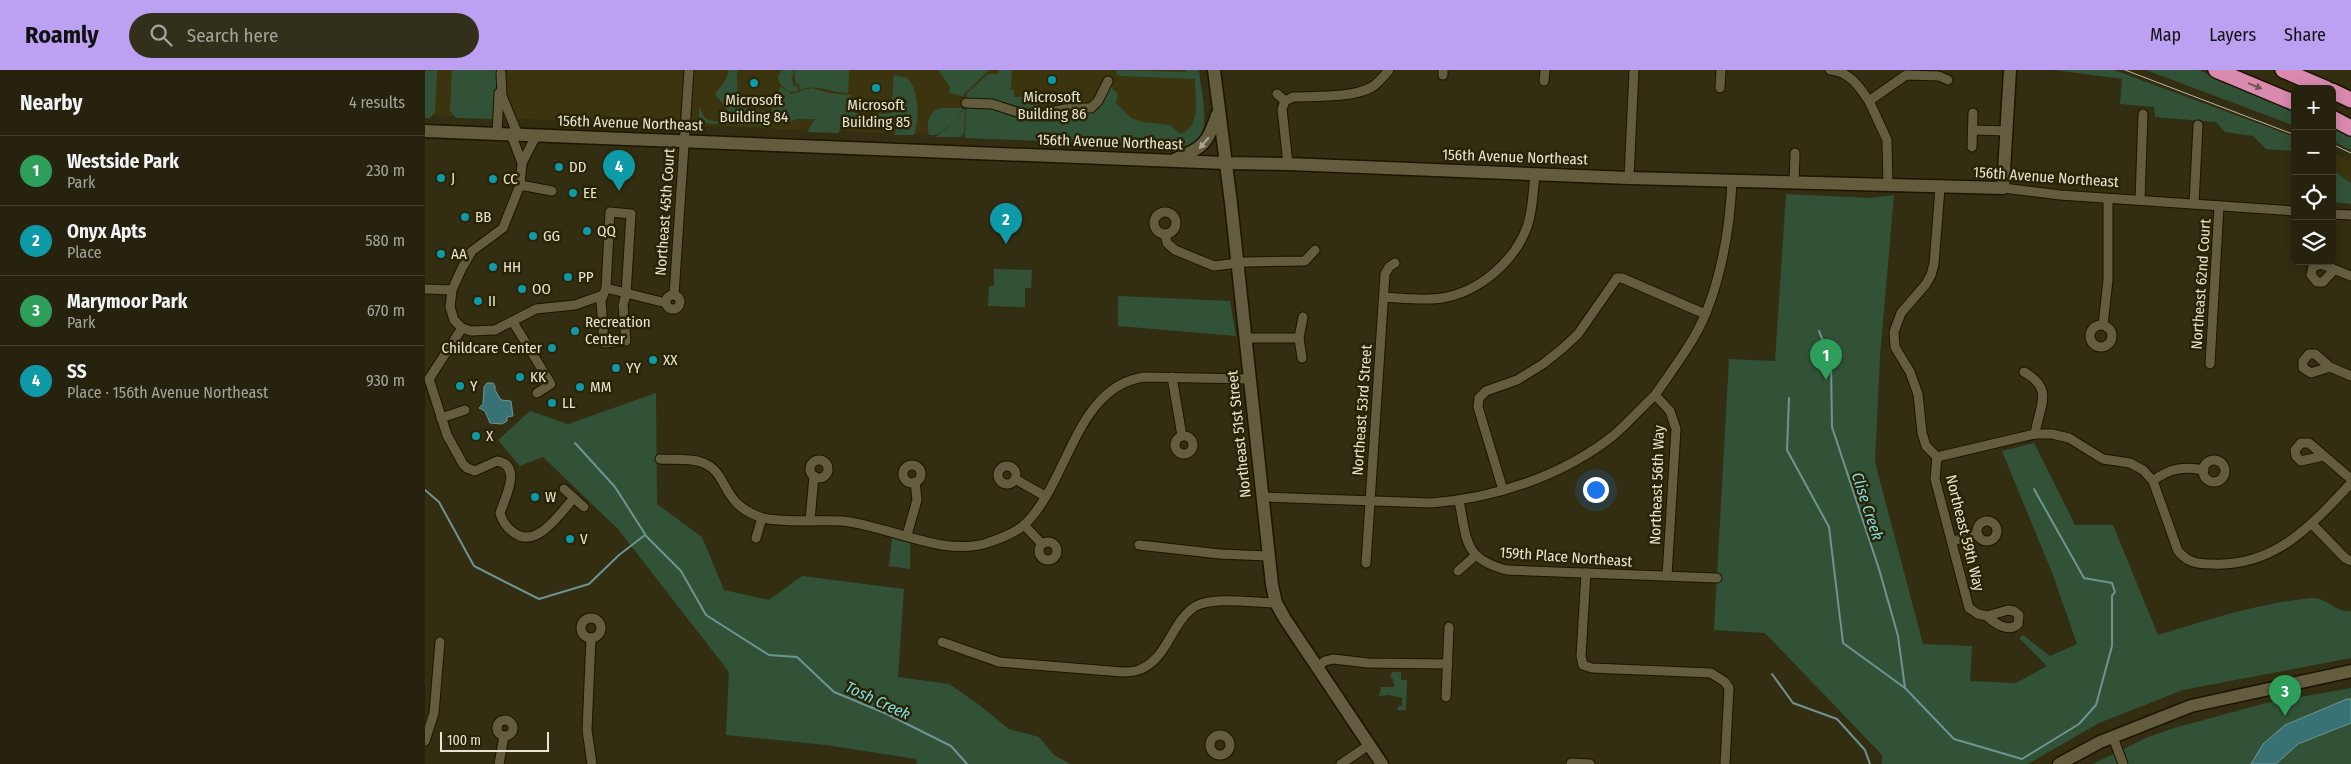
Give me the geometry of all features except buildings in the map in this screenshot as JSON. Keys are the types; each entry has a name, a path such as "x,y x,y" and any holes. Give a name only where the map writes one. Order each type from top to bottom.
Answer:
{"highway":[{"path":"2216,70 2291,100"},
{"path":"2283,70 2318,85"},
{"path":"2336,93 2351,100"},
{"path":"2336,120 2351,128"}],"main road":[{"name":"Northeast 51st Street","path":"1214,70 1226,164 1268,556 1276,603 1382,764"},
{"path":"2003,188 2010,70"},
{"path":"1173,160 1193,152 1203,145 1210,135 1219,110"},
{"name":"156th Avenue Northeast","path":"425,131 1173,160 1226,164 1289,164 1629,178 1940,188 2003,188"},
{"path":"2059,764 2113,737 2191,706 2351,671"}],"street":[{"name":"Northeast 45th Court","path":"674,295 689,70"},
{"path":"1285,100 1293,97 1356,93 1375,85 1389,70"},
{"path":"1544,81 1545,70"},
{"path":"1629,178 1634,70"},
{"path":"1720,88 1721,70"},
{"path":"1830,70 1847,75 1856,82 1869,101 1887,140 1888,186"},
{"path":"497,134 501,71"},
{"path":"501,71 502,96 522,162 520,185 503,228 472,251 462,268 452,290 450,306 454,320 462,328 482,331 495,330 536,309 575,305 604,292 626,294 666,303"},
{"path":"1869,101 1906,72 1939,76 1948,80"},
{"path":"966,103 992,104 1017,112 1035,115 1070,108 1091,108 1098,101 1107,81"},
{"path":"1277,94 1285,100"},
{"path":"1285,100 1282,109 1289,164"},
{"path":"1972,147 1973,113"},
{"path":"2140,200 2143,114"},
{"name":"Northeast 62nd Court","path":"2194,204 2198,125"},
{"path":"1973,130 2007,131"},
{"path":"522,162 536,136"},
{"path":"1794,183 1795,153"},
{"path":"1384,297 1443,298 1481,283 1498,270 1515,249 1527,228 1532,210 1535,174"},
{"path":"1262,497 1431,503 1459,501 1503,490 1567,465 1613,436 1655,395 1692,339 1705,314 1725,249 1730,220 1732,181"},
{"path":"520,185 552,191"},
{"name":"Northeast 59th Way","path":"1940,188 1935,264 1931,275 1901,313 1894,332 1895,347 1911,372 1918,394 1922,433 1926,446 1937,457 1935,479 1969,608 1978,614 1987,616"},
{"name":"156th Avenue Northeast","path":"2003,188 2108,199 2291,211"},
{"path":"2103,325 2108,280 2108,199"},
{"name":"Northeast 62nd Court","path":"2210,364 2219,206"},
{"path":"610,212 631,214 626,294 623,305 626,341 604,343 601,301 604,292 610,212"},
{"path":"2336,214 2351,215"},
{"path":"1165,234 1167,242 1179,252 1214,266 1237,263 1305,261 1315,250"},
{"name":"Northeast 53rd Street","path":"1367,564 1385,274 1389,267 1395,263"},
{"path":"2333,270 2351,276"},
{"path":"1503,490 1475,396 1517,380 1543,364 1563,348 1583,328 1615,273 1622,278 1705,314"},
{"path":"425,289 452,290"},
{"name":"Northeast 45th Court","path":"674,295 681,301 678,308 669,308 666,303 669,296 674,295"},
{"path":"1302,358 1299,338 1303,318"},
{"path":"513,322 555,381 537,393"},
{"path":"462,328 427,379 447,434 467,468 475,471 481,470 497,461 503,462 511,469 511,479 500,513 505,524 515,534 528,539 540,534 574,498"},
{"path":"1245,338 1299,338"},
{"path":"2330,367 2351,376"},
{"path":"2024,372 2038,380 2042,387 2041,409 2035,434"},
{"path":"1172,377 1182,436"},
{"path":"660,459 692,460 711,467 720,475 739,506 762,518 810,520 871,526 939,545 967,546 987,543 1024,525 1045,496 1065,463 1087,417 1099,401 1118,385 1131,380 1172,377 1249,379"},
{"name":"Northeast 56th Way","path":"1655,395 1670,411 1675,429 1667,576"},
{"path":"441,418 465,410"},
{"path":"1937,457 2035,434 2052,434 2069,438 2103,459 2129,464 2143,470 2153,481 2178,552 2191,562 2229,565 2267,555 2313,524 2351,483"},
{"path":"2323,456 2351,479"},
{"path":"2153,481 2175,468 2192,467 2204,470"},
{"path":"810,520 814,476"},
{"path":"1015,479 1045,496"},
{"path":"907,535 917,500 915,482"},
{"path":"563,488 583,507"},
{"path":"1458,571 1475,556 1468,546 1459,501"},
{"path":"756,538 762,518"},
{"path":"2313,524 2345,558 2351,561"},
{"path":"1024,525 1042,544"},
{"path":"1953,542 1977,534"},
{"path":"1139,545 1220,554 1268,556"},
{"name":"159th Place Northeast","path":"1475,556 1490,566 1507,570 1717,578"},
{"path":"1586,573 1581,667 1711,673 1725,682 1729,688 1725,764"},
{"path":"941,642 999,662 1122,672 1141,670 1159,657 1185,614 1197,605 1210,602 1276,603"},
{"path":"1446,697 1449,627"},
{"path":"591,638 587,730 592,764"},
{"path":"425,741 434,714 440,642"},
{"path":"1317,667 1325,661 1333,659 1355,663 1448,664"},
{"path":"499,764 504,736"},
{"path":"2113,737 2123,764"},
{"path":"1341,764 1369,745"},
{"path":"1571,763 1590,764"}],"shaded area":[{"path":"425,70 1198,70 1204,126 1189,145 425,115"},
{"path":"2336,155 2351,161 2351,183 2336,172"}],"green space":[{"path":"437,70 435,112 430,118 425,118 425,71"},
{"path":"452,70 497,70 494,119 456,118 450,110"},
{"path":"729,70 737,70 738,107 771,113 773,98 777,98 780,86 791,94 811,88 830,93 851,95 852,103 856,103 859,126 851,125 847,116 842,115 839,133 807,132 815,119 796,119 788,123 767,120 766,126 701,123 699,107 704,117 708,120 731,122 729,113 715,94 726,79"},
{"path":"781,70 793,70 793,76 791,76 794,86 797,86 798,91 789,92 780,84 778,77"},
{"path":"794,70 849,70 848,93 818,88 800,90 799,84 796,84"},
{"path":"938,70 989,70 962,96 949,93 950,87"},
{"path":"999,70 1012,70 1011,90 1014,90 1014,97 1039,97 1038,110 1024,109 994,100 967,99 967,93 988,74 998,74"},
{"path":"1116,70 1185,72 1185,70 1199,70 1204,117 1203,128 1199,138 1192,144 1181,146 965,138 966,109 968,107 990,108 1038,118 1068,112 1087,112 1110,86 1118,94 1116,103 1131,118 1143,122 1170,125 1181,134 1188,130 1195,118 1195,79 1121,76 1117,75"},
{"path":"2054,70 2114,70 2291,136 2291,151 2266,149 2253,136 2225,132 2216,122 2155,117 2154,107 2120,104 2122,79"},
{"path":"2146,70 2199,70 2291,108 2291,124"},
{"path":"894,75 908,78 912,84 918,113 914,135 894,135 897,127 878,127 871,115 891,113"},
{"path":"941,108 963,108 953,122 944,130 934,135 929,135 929,118 933,112"},
{"path":"965,110 964,133 961,137 935,137 947,129"},
{"path":"2336,129 2351,135 2351,150 2336,143"},
{"path":"2336,172 2351,183 2351,204 2336,202"},
{"path":"1786,194 1870,198 1894,195 1880,356 1875,462 1923,644 1972,646 1970,681 2016,683 2047,666 2019,638 2023,635 2050,656 2077,644 2053,575 2002,451 2034,443 2075,525 2113,525 2158,635 2253,608 2292,600 2317,598 2341,610 2351,611 2351,658 2183,690 2099,723 2028,764 1882,764 1882,755 1765,633 1714,630 1729,359 1775,361"},
{"path":"994,269 1032,270 1031,288 1025,288 1025,307 988,306 989,286 994,286"},
{"path":"1118,296 1230,301 1236,336 1118,326"},
{"path":"656,393 657,504 702,537 724,590 769,600 802,576 904,589 898,677 949,684 1009,729 1039,737 1054,755 1070,764 917,764 916,759 826,745 726,735 729,672 618,529 543,457 520,466 498,440 530,411 568,424"},
{"path":"892,538 910,543 910,569 889,566"},
{"path":"1392,672 1401,672 1401,680 1407,680 1406,710 1397,710 1399,706 1402,706 1402,698 1388,695 1379,696 1381,687 1394,687 1393,679 1390,678"},
{"path":"2351,688 2351,764 2093,764 2148,737 2174,728 2266,703"}],"water":[{"path":"487,383 493,383 501,400 511,401 513,416 507,417 507,421 502,424 490,423 485,411 479,408 483,404 484,387"},
{"path":"2351,699 2351,723 2298,744 2276,764 2251,764 2263,744 2285,725"}],"waterway":[{"name":"Clise Creek","path":"1819,331 1831,361 1832,427 1879,569 1898,636 1905,688"},
{"path":"1789,398 1787,450 1829,527 1843,643 1905,688 1954,739 2022,759 2079,724 2096,705 2112,646 2112,596 2115,592 2112,583 2084,578 2034,489"},
{"path":"575,443 615,487 645,534"},
{"name":"Tosh Creek","path":"425,490 439,502 474,566 539,599 589,584 619,555 645,535 681,571 706,615 769,655 797,657 834,692 887,714 951,746 967,764"},
{"path":"1772,674 1793,703 1837,719 1865,750 1870,764"}],"tram line":[{"path":"2125,70 2291,133"},
{"path":"2336,146 2351,153"}],"place":[{"name":"Microsoft Building 86","path":"1052,80"},
{"name":"Microsoft Building 84","path":"754,83"},
{"name":"Microsoft Building 85","path":"876,88"},
{"name":"DD","path":"559,167"},
{"name":"J","path":"441,178"},
{"name":"CC","path":"493,179"},
{"name":"SS","path":"619,191"},
{"name":"EE","path":"573,193"},
{"name":"BB","path":"465,217"},
{"name":"QQ","path":"587,231"},
{"name":"GG","path":"533,236"},
{"name":"Onyx Apts","path":"1006,244"},
{"name":"AA","path":"441,254"},
{"name":"HH","path":"493,267"},
{"name":"PP","path":"568,277"},
{"name":"OO","path":"522,289"},
{"name":"II","path":"478,301"},
{"name":"Recreation Center","path":"575,331"},
{"name":"Childcare Center","path":"552,348"},
{"name":"XX","path":"653,360"},
{"name":"YY","path":"616,368"},
{"name":"KK","path":"520,377"},
{"name":"Westside Park","path":"1826,380"},
{"name":"Y","path":"460,386"},
{"name":"MM","path":"580,387"},
{"name":"LL","path":"552,403"},
{"name":"X","path":"476,436"},
{"name":"W","path":"535,497"},
{"name":"V","path":"570,539"},
{"name":"Marymoor Park","path":"2285,716"}]}
